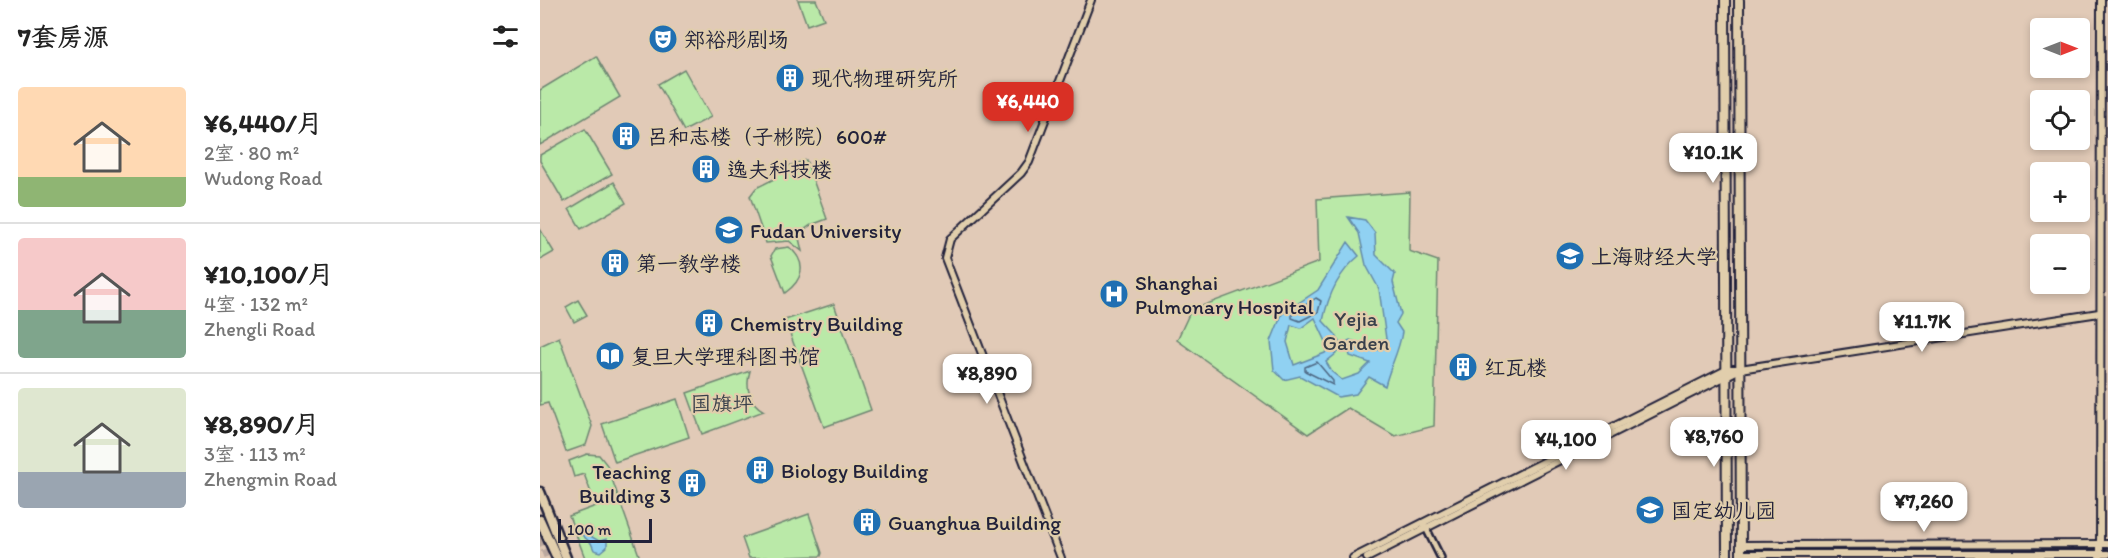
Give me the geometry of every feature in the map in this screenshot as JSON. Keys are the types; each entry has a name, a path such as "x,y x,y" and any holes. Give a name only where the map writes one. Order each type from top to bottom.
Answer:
{"main road":[{"path":"1725,0 1727,558"},
{"path":"1739,0 1740,556"},
{"path":"540,492 566,558"},
{"path":"540,520 557,558"}],"street":[{"path":"1061,558 947,269 946,248 959,229 1021,173 1029,162 1091,0"},
{"path":"2100,556 2101,0"},
{"path":"1367,558 1728,369 2108,312"},
{"path":"1353,558 1426,527 1728,378 1740,369"},
{"path":"1426,527 1441,558"},
{"path":"1740,545 2108,544"},
{"path":"1906,545 1906,556"},
{"path":"1994,545 1994,556"},
{"path":"1740,556 2100,556 2108,554"}],"green space":[{"path":"798,0 816,0 824,19 807,25"},
{"path":"596,56 620,97 540,145 540,90"},
{"path":"684,69 711,117 684,131 658,84"},
{"path":"585,129 612,174 564,202 540,161 540,155"},
{"path":"806,160 827,219 811,225 798,234 802,251 789,241 766,243 750,196 756,188 774,179 777,170"},
{"path":"614,182 626,203 581,229 569,209"},
{"name":"Yejia Garden","path":"1410,192 1409,251 1438,261 1434,426 1395,436 1348,408 1308,434 1177,340 1191,310 1319,262 1317,199"},
{"path":"540,229 554,252 540,260"},
{"path":"789,247 799,259 801,271 796,283 785,293 771,256 775,249"},
{"path":"578,300 587,315 574,322 566,307"},
{"path":"834,304 871,410 824,427 785,320"},
{"path":"559,337 592,426 586,445 566,452 548,403 540,405 540,346"},
{"name":"国旗坪","path":"750,371 748,389 755,404 764,411 702,434 687,393"},
{"path":"677,399 689,437 615,462 602,424"},
{"path":"587,454 599,455 607,465 640,558 585,558 569,516 596,506 584,474 574,477 569,461"},
{"path":"809,514 821,556 749,558 742,538"}],"water":[{"path":"1348,217 1365,220 1375,233 1376,255 1395,274 1393,282 1401,314 1396,323 1402,332 1385,386 1369,377 1356,394 1338,397 1300,376 1284,380 1274,370 1271,341 1282,314 1318,290 1348,242 1359,256 1335,285 1323,321 1336,335 1342,349 1326,362 1332,372 1342,380 1359,374 1370,363 1350,356 1346,342 1350,340 1379,350 1387,346 1379,289 1366,265 1359,233","holes":["1315,318 1329,348 1325,353 1294,365 1287,342 1291,325 1301,328"]},
{"path":"589,526 593,530 590,532 592,537 599,541 607,539 607,547 601,552 594,550 591,543 582,535 581,530"}],"tunnel":[{"path":"540,538 548,558"}],"place":[{"name":"郑裕彤剧场‌","path":"663,39"},
{"name":"现代物理研究所","path":"790,78"},
{"name":"吕和志楼（子彬院）600#","path":"626,136"},
{"name":"逸夫科技楼","path":"706,169"},
{"name":"Fudan University","path":"729,230"},
{"name":"上海财经大学","path":"1570,256"},
{"name":"第一教学楼","path":"615,263"},
{"name":"Shanghai Pulmonary Hospital","path":"1114,294"},
{"name":"Chemistry Building","path":"709,323"},
{"name":"复旦大学理科图书馆","path":"610,356"},
{"name":"红瓦楼","path":"1463,367"},
{"name":"Biology Building","path":"760,470"},
{"name":"Teaching Building 3","path":"692,483"},
{"name":"国定幼儿园","path":"1650,510"},
{"name":"Guanghua Building","path":"867,522"}]}
